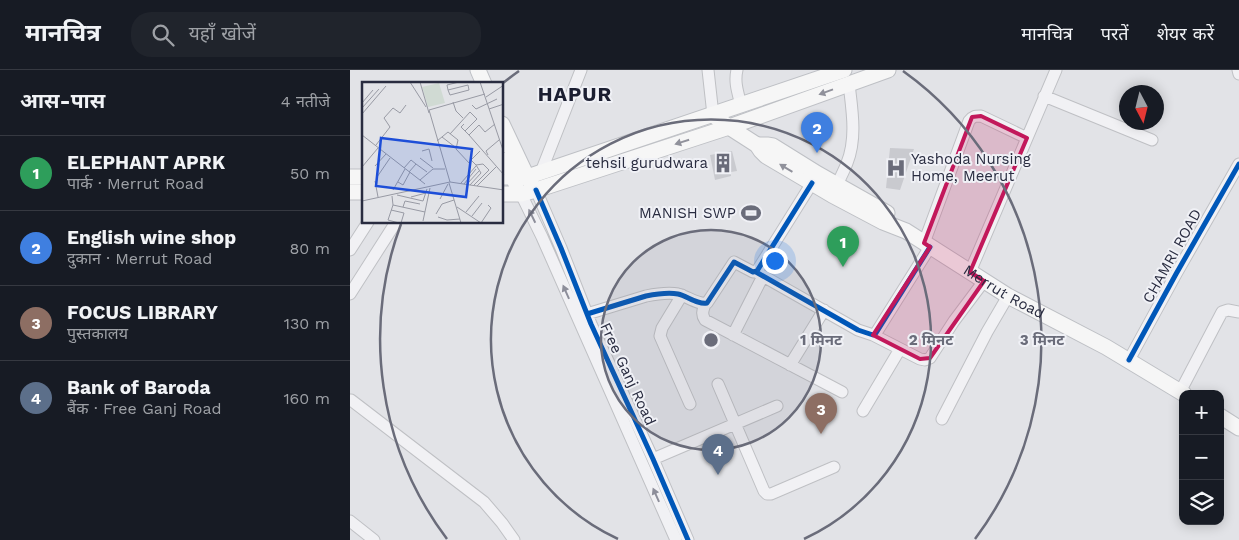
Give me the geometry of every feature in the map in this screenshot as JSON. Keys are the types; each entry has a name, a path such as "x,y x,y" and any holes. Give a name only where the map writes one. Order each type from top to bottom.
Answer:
{"main road":[{"path":"468,70 473,82"},
{"path":"478,70 483,82"},
{"path":"514,177 541,172 741,105 847,77 888,70"},
{"path":"504,194 528,192 729,127 847,77"},
{"name":"Merrut Road","path":"713,115 758,145 766,156 812,184 883,222 906,232 1008,296 1106,347 1179,391"},
{"path":"504,133 514,177"},
{"path":"628,143 635,158"},
{"name":"Merrut Road","path":"758,145 773,146 889,214 906,232"},
{"path":"504,156 514,177 528,192"},
{"path":"1224,419 1239,428"}],"street":[{"path":"541,172 580,70"},
{"path":"708,70 713,115"},
{"path":"736,70 735,77 741,105"},
{"path":"970,272 1056,70"},
{"path":"1238,70 1239,74"},
{"path":"837,185 848,162 853,136 853,116 847,77"},
{"path":"1044,96 1152,140"},
{"path":"873,335 876,333 927,245 969,121 972,117 981,116 1027,138"},
{"name":"CHAMRI ROAD","path":"1129,360 1239,164"},
{"path":"733,335 760,274 812,184"},
{"path":"528,192 542,238 676,540"},
{"name":"Free Ganj Road","path":"528,192 561,248 587,314 688,540"},
{"path":"350,250 367,224"},
{"path":"350,294 395,224"},
{"path":"842,392 702,317 705,304 709,301 734,262 760,274 858,330 873,335 925,360 930,358 954,321 984,281"},
{"path":"587,314 646,296 664,293 682,295 705,304"},
{"path":"682,295 662,328 660,336 690,404"},
{"path":"942,419 986,332 1008,296"},
{"path":"790,365 824,310"},
{"path":"1183,390 1222,312 1228,310 1239,312"},
{"path":"863,411 900,349"},
{"path":"718,384 764,491 767,494 834,467"},
{"path":"351,400 484,502 514,540"},
{"path":"653,460 777,406"},
{"path":"350,521 374,540"}],"highlighted area":[{"path":"981,116 1027,138 970,272 984,281 930,358 920,359 873,335 930,247 924,243 972,117"}],"building":[{"path":"890,148 914,149 900,190 886,188"},
{"name":"tehsil gurudwara","path":"732,151 737,171 731,172 731,176 715,180 710,155"}],"cycle path":[{"path":"1129,360 1239,164"},
{"path":"587,314 662,293 678,294 700,303 707,303 734,262 753,272 757,271 812,183"},
{"path":"536,190 591,324 688,540"},
{"path":"756,272 858,330 873,335 930,247"}],"place":[{"name":"English wine shop","path":"817,153"},
{"name":"tehsil gurudwara","path":"723,163"},
{"name":"Yashoda Nursing Home, Meerut","path":"896,168"},
{"name":"MANISH SWP","path":"751,213"},
{"name":"ELEPHANT APRK","path":"843,267"},
{"name":"FOCUS LIBRARY","path":"821,434"},
{"name":"Bank of Baroda","path":"718,475"}],"district":[{"name":"HAPUR","path":"575,94"}]}
